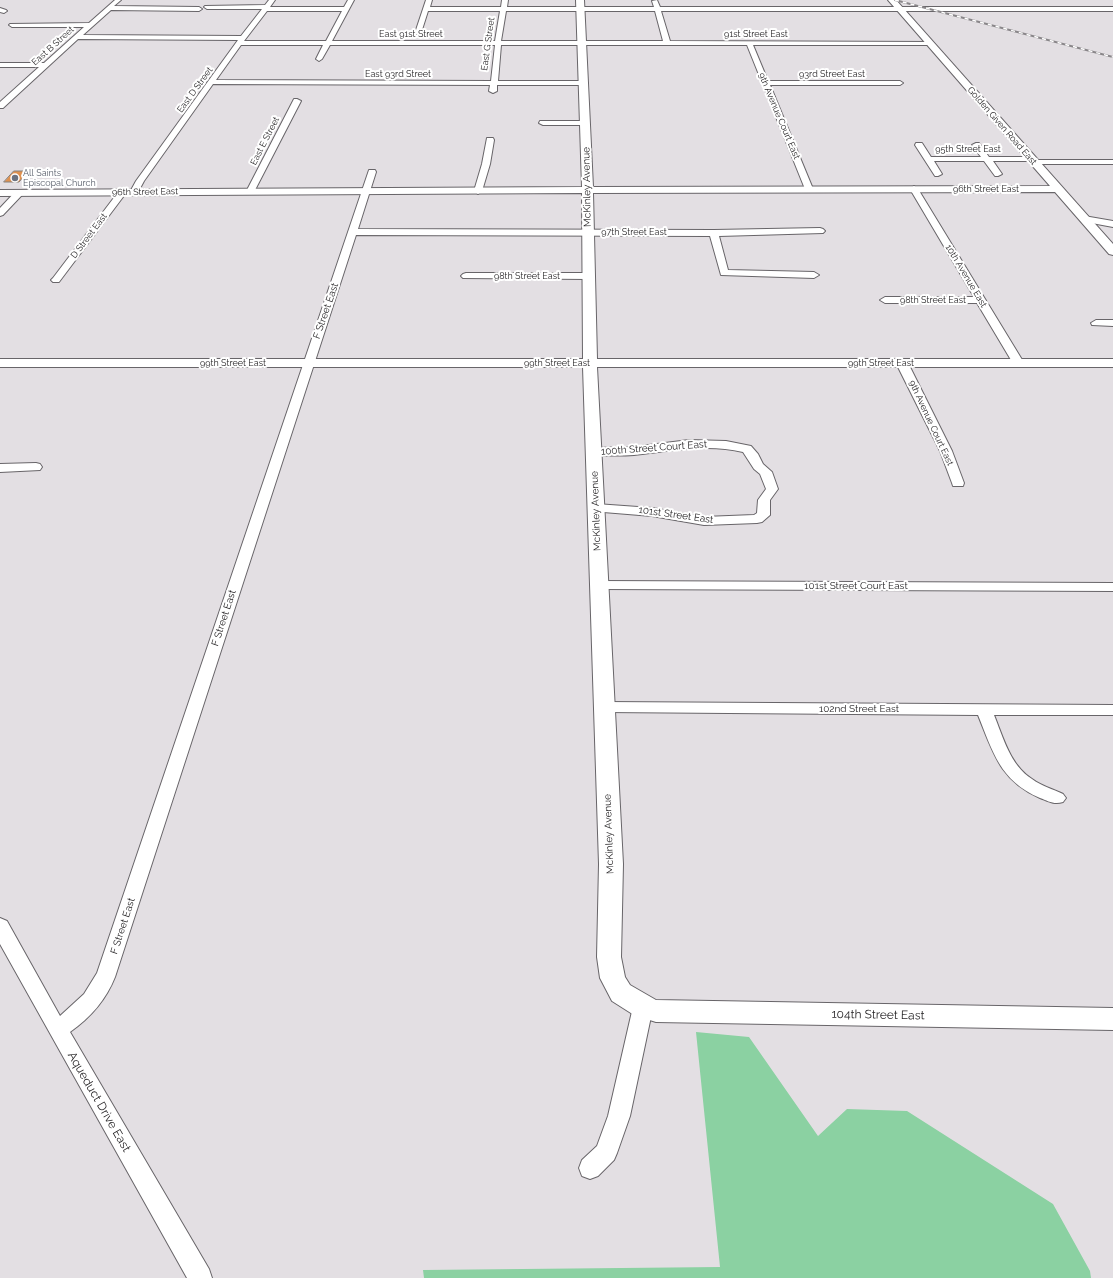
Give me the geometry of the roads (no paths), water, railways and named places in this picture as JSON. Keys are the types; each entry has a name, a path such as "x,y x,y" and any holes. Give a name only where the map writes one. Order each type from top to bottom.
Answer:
{"street":[{"name":"East B Street","path":"0,106 118,0"},
{"name":"East D Street","path":"134,192 140,181 241,40 272,0"},
{"path":"319,59 351,0"},
{"path":"418,33 429,0"},
{"name":"East G Street","path":"493,91 498,43 505,0"},
{"path":"655,0 667,43"},
{"name":"Golden Given Road East","path":"892,0 1032,161 1113,251"},
{"path":"427,9 504,9 581,5 658,9 1113,9"},
{"name":"McKinley Avenue","path":"581,5 588,191 590,363 611,864 609,957 610,969 621,993 643,1007"},
{"path":"207,7 346,9"},
{"path":"109,8 199,9"},
{"path":"20,17 12,25 90,25"},
{"name":"East 91st Street","path":"76,37 328,43 583,43"},
{"path":"417,51 421,43"},
{"name":"91st Street East","path":"583,43 930,43"},
{"name":"9th Avenue Court East","path":"749,43 809,189"},
{"path":"0,65 46,65"},
{"path":"398,87 403,75"},
{"name":"East 93rd Street","path":"211,82 398,87 493,83 584,82"},
{"name":"93rd Street East","path":"765,83 900,83"},
{"name":"East E Street","path":"251,190 297,101"},
{"path":"544,123 585,123"},
{"path":"478,191 486,164 490,140"},
{"path":"918,145 938,174"},
{"path":"976,145 998,174"},
{"name":"95th Street East","path":"928,159 1113,162"},
{"name":"F Street East","path":"57,1029 71,1021 89,1004 101,987 112,958 372,172"},
{"name":"10th Avenue East","path":"914,189 1018,363"},
{"name":"96th Street East","path":"0,193 122,193 251,190 588,191 1058,189"},
{"path":"0,213 19,193"},
{"name":"D Street East","path":"56,280 122,193"},
{"path":"1084,219 1113,224"},
{"name":"97th Street East","path":"352,232 714,233 820,231"},
{"path":"714,233 724,273 814,275"},
{"name":"98th Street East","path":"466,276 588,276"},
{"name":"98th Street East","path":"885,300 981,300"},
{"path":"1096,323 1113,323"},
{"name":"99th Street East","path":"0,363 1113,363"},
{"name":"9th Avenue Court East","path":"902,363 946,451 958,483"},
{"name":"100th Street Court East","path":"594,452 633,451 690,444 726,444 747,449 752,454 755,463 766,472 770,480"},
{"path":"0,468 36,467"},
{"name":"101st Street East","path":"596,508 652,512 704,521 757,519 764,515 764,500 772,489 770,480"},
{"name":"101st Street Court East","path":"599,585 1113,587"},
{"name":"102nd Street East","path":"604,707 1113,710"},
{"path":"984,710 1003,756 1009,766 1022,781 1056,798"},
{"name":"Aqueduct Drive East","path":"0,926 57,1029 200,1278"},
{"path":"590,1168 606,1153 619,1116 643,1007"},
{"name":"104th Street East","path":"643,1007 656,1010 680,1012 1113,1019"}],"railway":[{"path":"895,0 1113,57"}],"place":[{"name":"All Saints Episcopal Church","path":"15,178"}]}
